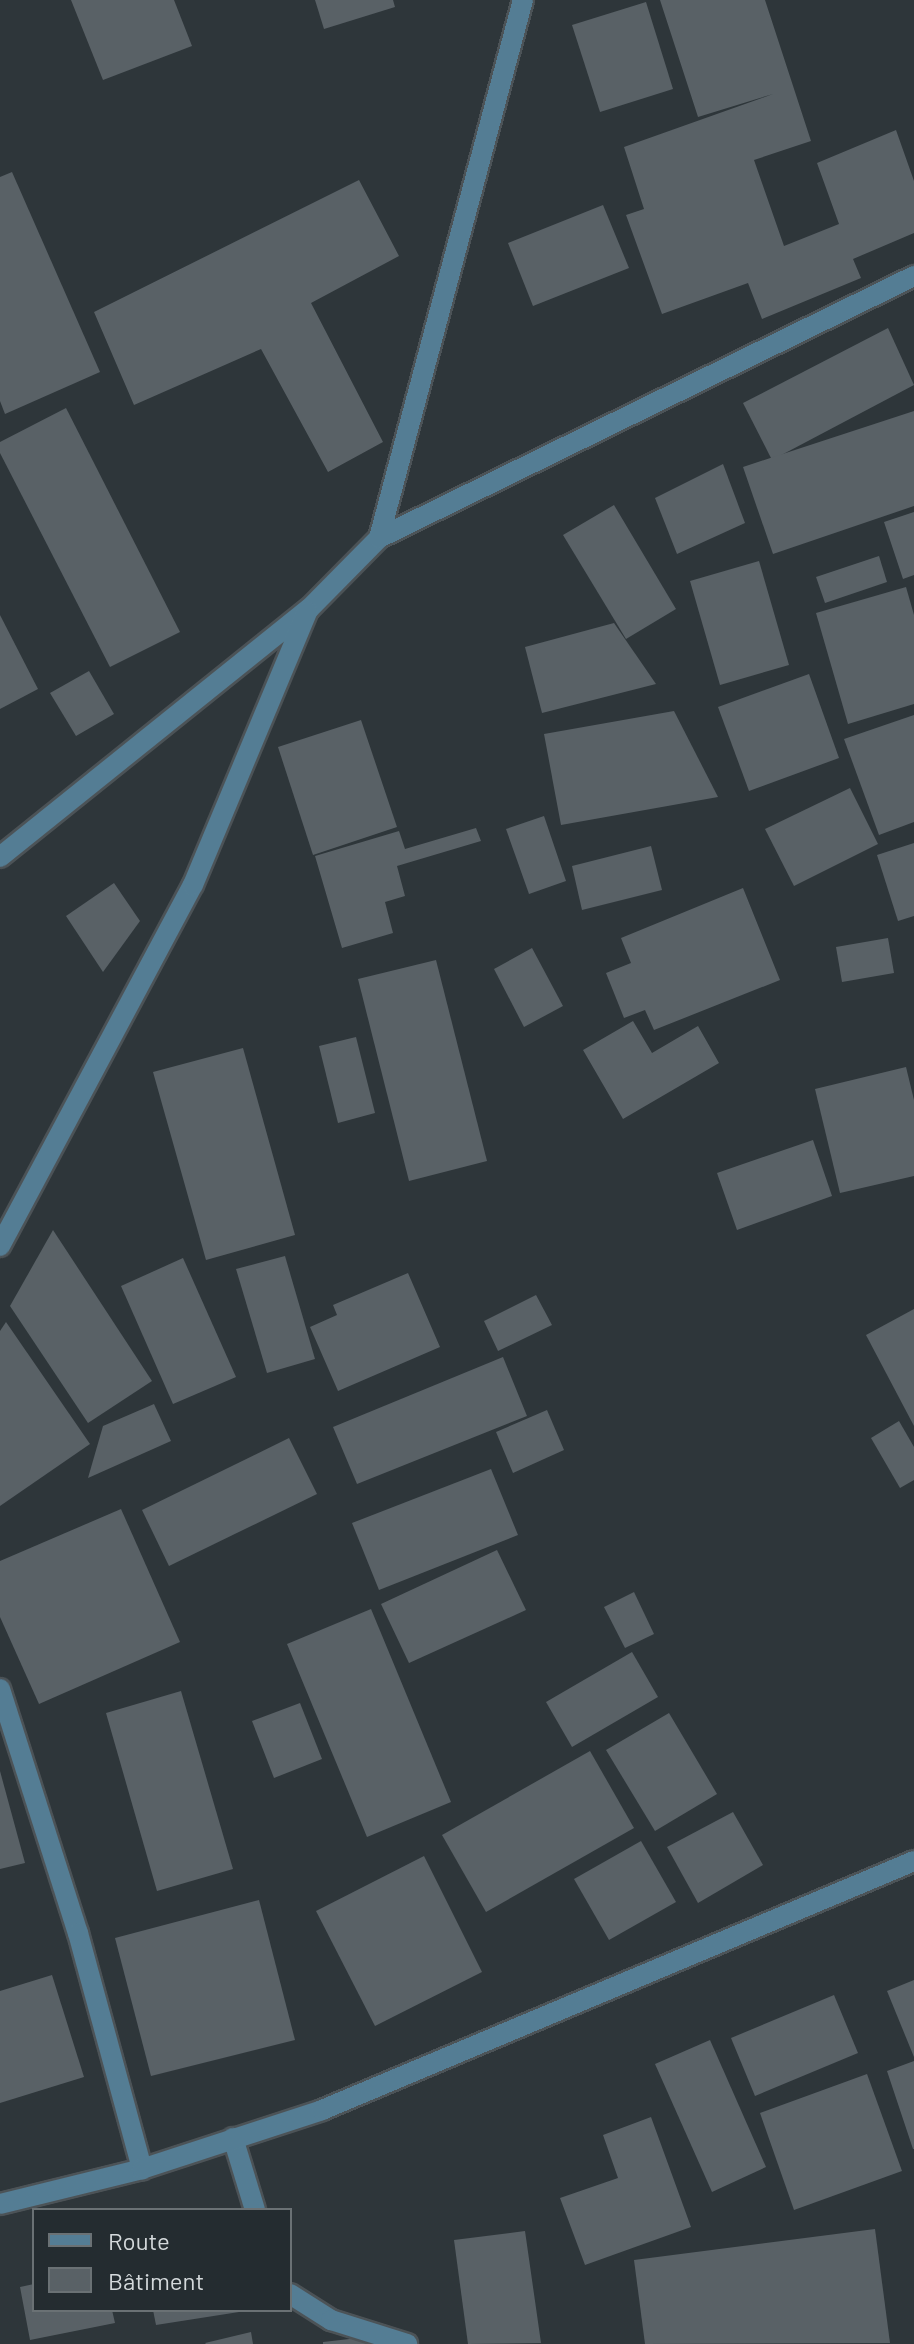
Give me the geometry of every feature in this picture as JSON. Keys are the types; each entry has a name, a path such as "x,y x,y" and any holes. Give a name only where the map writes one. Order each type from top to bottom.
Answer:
{"street":[{"path":"379,538 523,0"},
{"path":"0,857 309,609 379,538 914,276"},
{"path":"0,1246 193,885 309,609"},
{"path":"0,1689 78,1933 142,2169"},
{"path":"0,2204 142,2169 419,2073 914,1861"},
{"path":"233,2138 254,2208"},
{"path":"292,2295 331,2320 407,2344"}],"building":[{"path":"71,0 174,0 192,46 103,80"},
{"path":"315,0 393,0 395,7 324,29"},
{"path":"660,0 765,0 811,141 754,160 784,246 839,224 817,163 896,130 914,181 914,233 853,259 861,278 762,319 748,283 662,314 626,215 644,209 624,147 773,94 698,117"},
{"path":"646,2 673,89 600,112 572,25"},
{"path":"12,172 100,372 5,414 0,401 0,177"},
{"path":"359,180 399,256 311,303 383,442 328,472 261,349 134,405 94,312"},
{"path":"603,205 629,268 533,306 508,243"},
{"path":"888,328 914,385 772,460 743,403"},
{"path":"66,408 180,632 110,667 0,453 0,442"},
{"path":"914,411 914,506 773,554 743,467"},
{"path":"723,464 745,523 677,554 655,498"},
{"path":"614,505 676,609 626,639 563,535"},
{"path":"914,512 914,575 903,579 884,522"},
{"path":"879,556 887,582 825,603 816,577"},
{"path":"759,561 789,665 720,685 690,581"},
{"path":"906,587 914,615 914,704 848,724 816,613"},
{"path":"0,615 38,689 0,709"},
{"path":"614,623 656,684 542,713 525,647"},
{"path":"89,671 114,714 76,736 50,693"},
{"path":"809,674 839,758 749,791 718,707"},
{"path":"674,711 718,797 561,825 544,734"},
{"path":"914,715 914,822 879,835 844,739"},
{"path":"361,720 397,827 313,855 278,747"},
{"path":"850,788 878,844 794,886 765,829"},
{"path":"544,816 566,881 529,894 506,829"},
{"path":"476,828 481,841 397,866 405,896 385,902 393,933 342,948 315,856 399,831 405,849"},
{"path":"914,843 914,916 898,921 877,855"},
{"path":"651,846 662,890 582,910 572,866"},
{"path":"114,883 140,921 103,972 66,916"},
{"path":"743,888 780,980 654,1030 645,1010 624,1018 606,973 631,963 621,938"},
{"path":"888,938 894,973 842,982 836,947"},
{"path":"532,948 563,1006 524,1027 494,969"},
{"path":"436,960 487,1161 409,1181 358,979"},
{"path":"633,1021 652,1053 698,1026 719,1063 623,1119 583,1050"},
{"path":"356,1037 375,1113 338,1123 319,1046"},
{"path":"243,1048 295,1235 206,1260 153,1072"},
{"path":"906,1067 914,1100 914,1176 840,1193 815,1089"},
{"path":"813,1140 832,1196 737,1230 717,1173"},
{"path":"53,1230 152,1381 88,1423 10,1306"},
{"path":"285,1256 315,1359 267,1373 236,1269"},
{"path":"183,1258 236,1377 173,1404 121,1286"},
{"path":"408,1273 440,1347 338,1391 310,1327 337,1315 333,1305"},
{"path":"536,1295 552,1325 498,1351 484,1321"},
{"path":"914,1309 914,1426 866,1335"},
{"path":"6,1322 90,1444 0,1506 0,1331"},
{"path":"503,1357 527,1416 357,1484 333,1427"},
{"path":"154,1404 171,1441 88,1478 103,1426"},
{"path":"547,1410 564,1450 513,1473 496,1432"},
{"path":"899,1421 914,1447 914,1480 900,1488 871,1438"},
{"path":"289,1438 317,1494 169,1566 142,1510"},
{"path":"491,1469 518,1535 379,1590 352,1523"},
{"path":"121,1509 180,1642 39,1704 0,1617 0,1561"},
{"path":"497,1550 526,1610 409,1663 381,1604"},
{"path":"634,1592 654,1634 625,1648 604,1607"},
{"path":"371,1609 451,1802 367,1837 287,1644"},
{"path":"632,1652 658,1697 572,1747 546,1702"},
{"path":"181,1691 233,1869 157,1891 106,1713"},
{"path":"300,1703 322,1759 274,1778 252,1721"},
{"path":"669,1713 717,1794 655,1831 606,1750"},
{"path":"590,1751 634,1828 486,1912 442,1835"},
{"path":"0,1771 25,1863 0,1869"},
{"path":"733,1812 763,1865 698,1903 667,1847"},
{"path":"641,1841 676,1902 609,1940 574,1879"},
{"path":"424,1856 482,1972 375,2026 316,1911"},
{"path":"259,1900 295,2040 151,2076 115,1938"},
{"path":"52,1975 84,2077 0,2103 0,1991"},
{"path":"914,1980 914,2057 887,1991"},
{"path":"834,1995 858,2053 755,2096 731,2038"},
{"path":"710,2040 766,2167 712,2192 655,2064"},
{"path":"914,2061 914,2149 913,2149 887,2071"},
{"path":"867,2074 902,2171 794,2210 760,2113"},
{"path":"651,2117 691,2227 585,2265 560,2198 618,2178 603,2135"},
{"path":"875,2229 890,2343 645,2344 634,2260"},
{"path":"525,2231 541,2343 468,2344 454,2240"},
{"path":"32,2284 32,2312 112,2312 115,2323 30,2340 20,2287"},
{"path":"153,2312 239,2312 156,2325"},
{"path":"251,2332 253,2344 205,2343"},
{"path":"367,2337 368,2344 323,2344 323,2342"}]}
